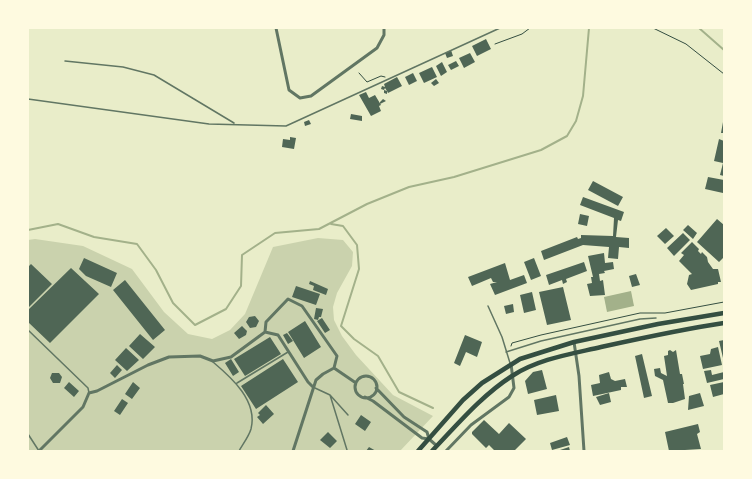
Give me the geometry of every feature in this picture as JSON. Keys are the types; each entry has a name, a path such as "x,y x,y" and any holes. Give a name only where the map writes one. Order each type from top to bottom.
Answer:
{"main road":[{"path":"418,451 463,400 482,384 511,364 533,354 574,342 658,324 724,313"},
{"path":"432,451 474,407 511,376 546,361 576,353 666,333 724,323"}],"street":[{"path":"276,28 289,90 300,98 311,96 377,48 384,35 384,28"},
{"path":"265,332 266,322 288,300 302,306 337,356 334,368 316,380 292,451"},
{"path":"39,451 83,407 89,393 97,391 148,365 170,357 200,356 213,361 230,357 265,332 278,334 288,352 313,387"},
{"path":"574,342 584,451"},
{"path":"446,451 471,425 509,397 514,388 511,376 511,364"},
{"path":"334,368 356,383"},
{"path":"365,397 374,394 376,388 375,382 366,376 360,378 356,383 357,392 365,397 373,401 422,438 429,439"},
{"path":"376,388 404,418 427,432 429,439 437,446"}],"lane":[{"path":"28,99 208,124 286,126 500,28"},
{"path":"65,61 123,67 154,75 235,124"},
{"path":"488,306 502,337 511,364"},
{"path":"506,352 540,341 640,319 656,318"},
{"path":"28,330 88,388 89,393"},
{"path":"237,383 288,352"},
{"path":"213,361 237,383 251,409 251,429 239,451"},
{"path":"313,387 330,395 348,415"},
{"path":"330,395 347,450"},
{"path":"28,434 39,451"}],"path":[{"path":"495,44 522,34 530,28"},
{"path":"653,28 686,44 724,74"},
{"path":"359,73 367,82 381,76 389,78"}],"shaded area":[{"path":"318,238 343,240 353,252 352,266 337,293 333,307 334,320 342,336 356,355 393,395 433,416 400,451 28,451 28,240 35,239 83,246 132,269 164,312 188,334 212,339 230,330 245,314 273,247"},
{"path":"631,291 634,306 607,312 604,297"}],"building":[{"path":"486,39 491,49 477,56 472,46"},
{"path":"451,50 453,56 447,58 445,53"},
{"path":"470,53 475,62 464,68 459,58"},
{"path":"456,61 459,66 451,70 448,65"},
{"path":"442,62 447,72 441,76 436,66"},
{"path":"432,67 437,77 424,83 419,73"},
{"path":"413,73 417,81 409,85 405,77"},
{"path":"397,77 402,86 388,93 385,88 384,90 381,89 382,86 385,87 384,84"},
{"path":"436,79 439,83 434,86 431,83"},
{"path":"366,92 369,98 375,95 381,105 379,106 381,111 371,116 359,95"},
{"path":"383,99 386,101 380,104 380,102"},
{"path":"351,114 362,116 362,121 350,119"},
{"path":"309,120 311,124 305,126 304,122"},
{"path":"723,122 724,133 721,133"},
{"path":"290,137 296,138 294,149 282,147 283,139 290,140"},
{"path":"719,139 724,141 724,176 720,175 723,163 714,161"},
{"path":"708,177 724,180 723,193 705,189"},
{"path":"593,181 623,197 618,206 588,190"},
{"path":"583,197 624,212 621,221 618,220 616,237 629,238 629,248 619,247 618,259 608,258 609,247 583,245 544,260 541,251 577,237 578,239 581,238 581,235 613,236 614,218 580,205"},
{"path":"580,214 589,216 587,226 578,224"},
{"path":"717,219 724,225 724,257 719,262 697,242"},
{"path":"688,225 697,233 693,239 683,230"},
{"path":"666,228 674,236 665,244 657,236"},
{"path":"683,233 690,240 674,256 667,248"},
{"path":"692,242 699,249 698,251 701,254 702,252 707,257 708,262 713,269 718,269 721,282 691,290 687,284 689,275 692,274 679,261 684,255 681,253"},
{"path":"604,253 605,263 613,262 614,269 604,271 605,273 599,274 600,281 603,280 605,295 590,296 587,284 592,283 591,277 593,277 588,256"},
{"path":"84,258 117,273 111,287 86,276 79,269"},
{"path":"534,258 541,276 531,280 524,262"},
{"path":"584,262 587,271 566,279 567,282 563,284 562,280 549,285 546,275"},
{"path":"505,263 510,280 524,275 527,283 495,295 490,284 497,282 493,282 491,278 472,286 468,277"},
{"path":"31,264 52,284 28,308 28,267"},
{"path":"71,268 99,294 50,343 28,322 28,310"},
{"path":"636,274 640,285 632,287 629,276"},
{"path":"125,280 165,330 153,340 113,290"},
{"path":"310,281 328,289 326,295 313,290 314,286 309,284"},
{"path":"296,286 320,294 316,305 292,297"},
{"path":"563,287 571,320 547,325 539,292"},
{"path":"532,292 536,310 524,313 520,295"},
{"path":"513,304 514,312 506,314 504,306"},
{"path":"316,308 323,309 321,317 319,317 318,320 314,319"},
{"path":"255,316 259,321 256,327 250,328 246,322 249,317"},
{"path":"322,318 330,330 325,333 317,321"},
{"path":"305,321 321,347 304,358 288,332"},
{"path":"242,326 247,331 246,335 239,339 234,333"},
{"path":"287,333 293,341 288,344 283,335"},
{"path":"140,334 155,347 143,359 129,346"},
{"path":"465,335 482,342 477,357 466,352 460,366 454,363"},
{"path":"270,337 281,354 245,376 234,359"},
{"path":"724,340 724,358 723,358 719,341"},
{"path":"718,347 722,365 703,369 700,356 710,354 711,349"},
{"path":"126,348 139,360 127,371 115,360"},
{"path":"670,350 673,352 676,350 680,374 682,374 684,384 685,399 673,403 668,403 663,380 655,376 654,369 660,368 661,373 667,376 664,356 668,355 668,351"},
{"path":"642,354 652,396 644,398 635,356"},
{"path":"231,359 239,372 233,376 225,363"},
{"path":"283,359 298,382 256,409 241,386"},
{"path":"117,365 122,370 115,378 110,373"},
{"path":"542,370 547,389 528,394 525,381 533,372"},
{"path":"711,370 712,375 724,372 724,379 707,383 704,371"},
{"path":"609,372 611,379 615,381 625,379 627,387 621,387 621,390 593,396 591,385 600,383 599,375"},
{"path":"52,373 59,373 62,377 60,383 53,383 50,378"},
{"path":"69,382 79,391 74,397 64,388"},
{"path":"133,382 140,388 132,399 125,394"},
{"path":"724,382 724,394 713,397 710,385"},
{"path":"609,393 611,402 600,405 596,397"},
{"path":"700,393 704,406 688,410 689,396"},
{"path":"556,395 559,411 537,415 534,400"},
{"path":"122,399 128,403 120,415 114,411"},
{"path":"266,405 274,414 263,424 257,417 260,415 258,413"},
{"path":"361,415 371,422 365,431 355,424"},
{"path":"484,420 499,434 509,423 526,439 514,451 495,451 489,445 486,448 472,434 472,432"},
{"path":"698,424 700,432 697,434 701,449 669,451 665,432"},
{"path":"328,432 337,441 330,448 320,440"},
{"path":"567,437 570,445 552,450 550,443"},
{"path":"369,447 376,451 366,451"},
{"path":"569,447 570,451 557,451"}],"waterway":[{"path":"28,230 58,224 94,237 137,244 156,270 173,303 195,325 226,309 241,286 242,255 275,233 319,229 367,204 409,187 454,177 541,150 567,136 576,121 583,96 589,28"},
{"path":"699,28 724,50"},
{"path":"331,224 343,226 357,245 359,269 341,326 354,339 378,356 399,392 433,408"}]}
